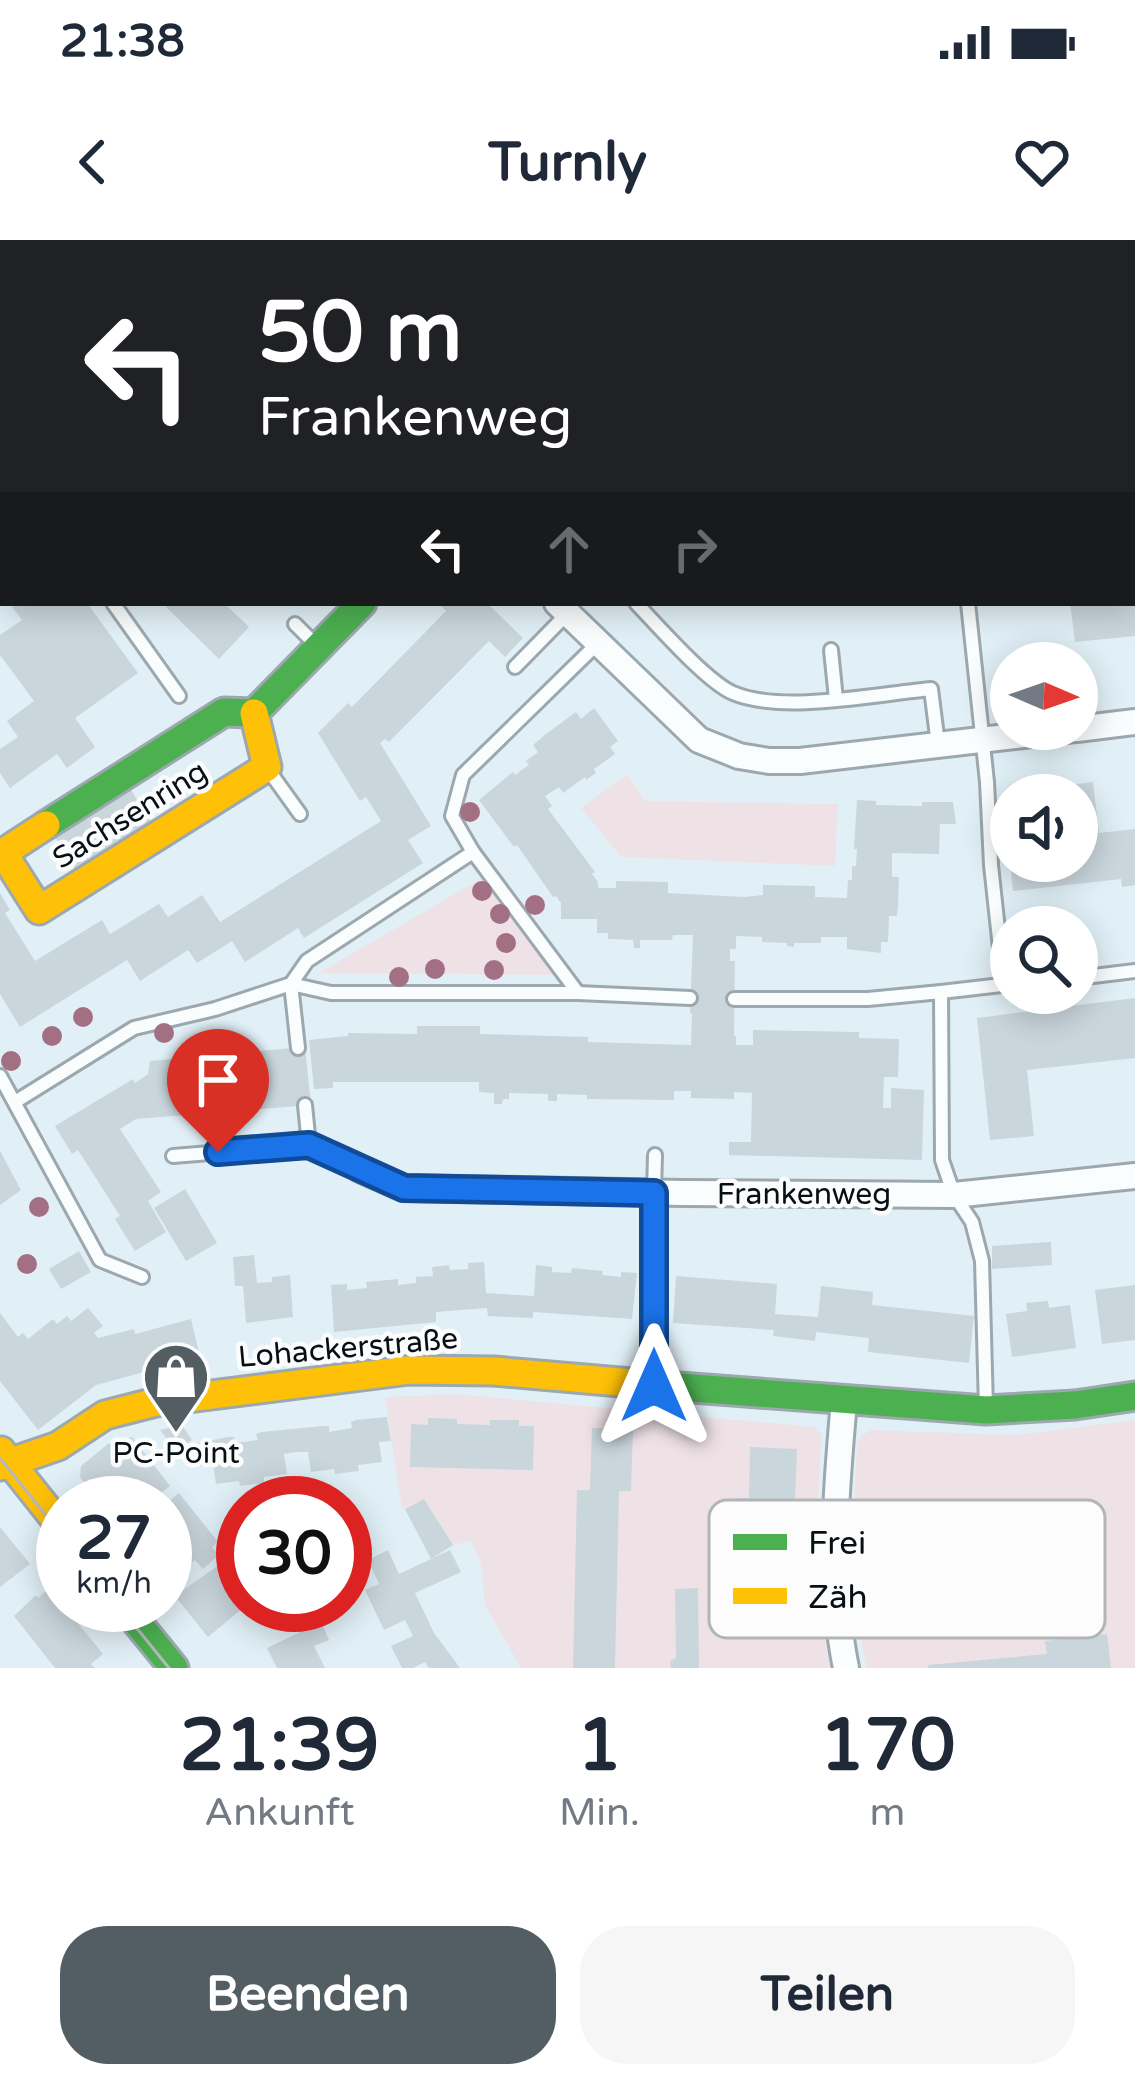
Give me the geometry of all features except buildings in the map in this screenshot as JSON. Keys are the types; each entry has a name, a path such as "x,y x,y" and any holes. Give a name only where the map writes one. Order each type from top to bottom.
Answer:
{"street":[{"path":"266,767 254,713 359,606"},
{"path":"562,608 699,740 739,756 800,761 990,739"},
{"name":"Sachsenring","path":"254,713 224,712 200,725 3,853 38,910 266,767"},
{"path":"1098,726 1135,722"},
{"name":"Frankenweg","path":"360,1169 404,1188 954,1196 1135,1176"},
{"path":"654,1193 654,1386"},
{"name":"Lohackerstraße","path":"4,1460 58,1446 105,1414 156,1402 409,1370 494,1371 986,1409 1075,1405 1135,1396"},
{"path":"836,1500 844,1401"},
{"path":"4,1460 36,1497"},
{"path":"145,1632 174,1668"},
{"path":"840,1638 846,1668"}],"lane":[{"path":"114,606 179,696"},
{"path":"639,606 729,692 759,701 788,704 931,688 938,744"},
{"path":"968,606 997,906"},
{"path":"515,667 562,608"},
{"path":"295,624 319,647"},
{"path":"578,993 473,853 452,816 464,776 599,642"},
{"path":"831,650 836,699"},
{"path":"266,767 300,814"},
{"path":"298,1048 290,984 307,961 473,853"},
{"path":"1098,975 1135,971"},
{"path":"15,1102 134,1028 215,1009 290,984 331,993 690,998"},
{"path":"734,999 910,997 990,986"},
{"path":"940,992 942,1160 954,1196 971,1222 982,1261 986,1409"},
{"path":"0,1076 100,1260 142,1277"},
{"path":"305,1106 309,1145"},
{"path":"173,1156 309,1145 360,1169"},
{"path":"654,1193 655,1156"}],"shaded area":[{"path":"627,774 645,801 838,804 835,866 621,857 581,808"},
{"path":"487,875 567,975 319,973"},
{"path":"455,1394 814,1427 822,1435 818,1500 709,1500 709,1638 827,1638 832,1668 521,1668 485,1606 481,1563 471,1541 453,1545 424,1499 402,1510 385,1397"},
{"path":"1135,1420 1135,1668 867,1668 860,1638 1105,1638 1105,1500 854,1500 857,1444 871,1430 1017,1435"}],"tram line":[{"path":"0,1458 36,1503"},
{"path":"140,1632 169,1668"}],"traffic: fast":[{"path":"46,825 224,712 254,713 359,606"},
{"path":"666,1386 986,1410 1135,1396"},
{"path":"145,1632 174,1668"}],"traffic: slow":[{"path":"46,825 3,853 39,910 267,767 254,713"},
{"path":"0,1466 58,1446 105,1415 156,1402 409,1370 494,1371 666,1386"},
{"path":"1,1451 36,1495"}],"place":[{"name":"PC-Point","path":"176,1435"}],"route":[{"path":"218,1152 309,1145 404,1188 654,1193 654,1386"}]}
